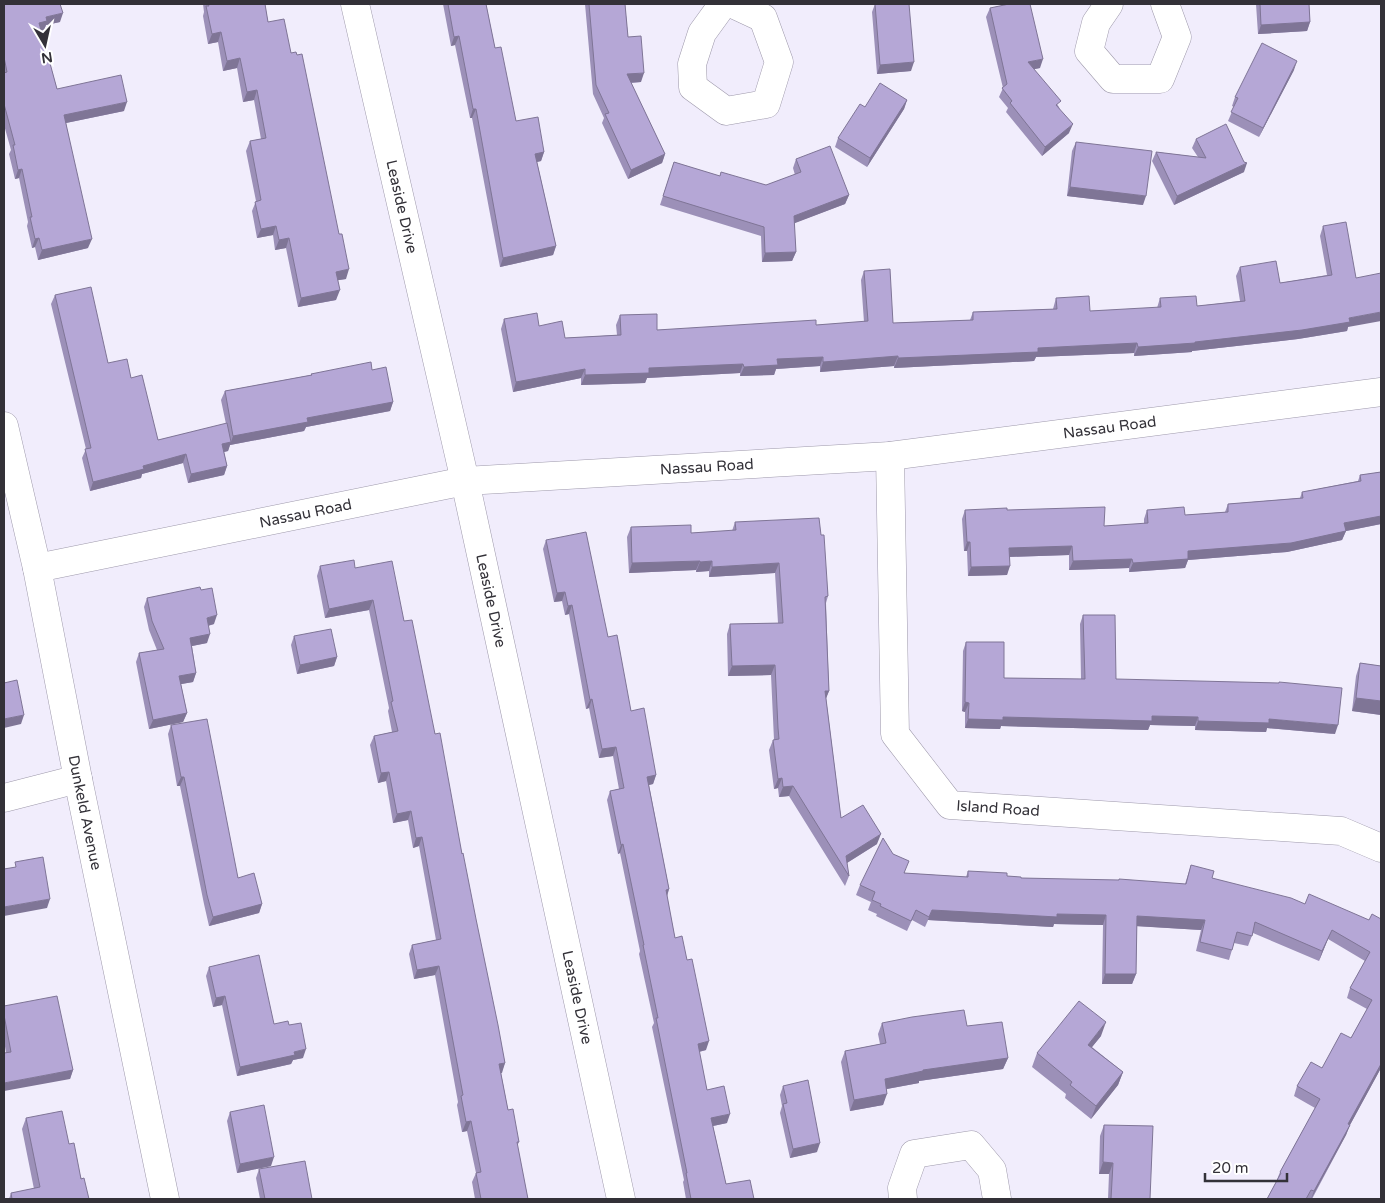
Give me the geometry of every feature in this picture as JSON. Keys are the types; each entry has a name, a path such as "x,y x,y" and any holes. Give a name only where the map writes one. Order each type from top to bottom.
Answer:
{"street":[{"name":"Leaside Drive","path":"355,4 465,480 621,1199"},
{"path":"723,4 702,34 692,64 693,87 726,111 766,104 779,62 763,18 733,4"},
{"path":"1109,4 1096,23 1089,50 1113,79 1160,80 1176,37 1165,4"},
{"name":"Nassau Road","path":"36,568 465,480 890,456 1381,392"},
{"name":"Dunkeld Avenue","path":"4,426 36,568 165,1199"},
{"name":"Island Road","path":"890,456 895,734 950,805 1341,831 1381,848"},
{"path":"4,798 78,779"},
{"path":"904,1199 902,1188 914,1154 971,1145 992,1170 997,1199"}],"building":[{"path":"4,4 60,4 63,13 46,17 47,21 39,23 57,89 121,75 127,102 64,115 92,239 42,250 39,238 35,239 22,169 18,170 13,145 15,145 4,104 4,73 7,72 4,57"},
{"path":"208,4 265,4 268,22 284,19 291,53 302,54 339,234 342,234 349,269 336,272 340,290 301,298 289,238 279,240 276,226 261,229 255,202 261,200 250,141 266,138 257,90 247,92 240,58 227,61 221,32 212,34 206,6 209,6"},
{"path":"448,4 486,4 495,48 501,47 516,121 538,117 544,152 535,154 556,246 503,258 476,109 473,109 459,36 454,37"},
{"path":"589,4 625,4 628,37 641,36 644,73 627,74 665,154 631,170 605,114 609,113 596,85"},
{"path":"875,4 909,4 914,62 880,65"},
{"path":"1009,4 1030,4 1043,59 1028,62 1061,101 1056,105 1073,124 1045,147 1010,103 1012,101 1002,88 1007,84 990,8"},
{"path":"1260,4 1309,4 1310,22 1261,25"},
{"path":"1262,43 1297,61 1263,128 1231,112 1238,98 1235,97"},
{"path":"880,83 907,100 870,158 838,138 860,104 865,107"},
{"path":"1226,124 1244,162 1247,163 1177,196 1156,152 1206,158 1196,139"},
{"path":"1076,142 1152,151 1146,196 1070,187"},
{"path":"830,146 849,195 794,216 796,252 765,253 764,227 663,196 674,162 720,176 721,172 766,185 801,172 796,159"},
{"path":"1346,222 1356,278 1381,273 1381,312 1349,318 1350,322 1302,330 1195,343 1138,347 1137,343 1038,348 1038,352 898,358 898,356 823,362 823,357 777,359 778,365 744,367 743,364 649,368 649,373 585,375 585,369 516,382 504,319 537,313 539,326 562,321 565,338 621,335 620,315 657,314 657,330 816,320 816,325 868,321 864,271 890,269 893,323 973,320 973,312 1057,309 1056,298 1089,296 1090,311 1161,307 1160,298 1196,296 1197,306 1245,301 1240,267 1276,261 1280,283 1332,275 1323,226"},
{"path":"91,287 108,363 127,359 131,378 142,375 158,440 227,423 231,442 222,444 227,466 191,474 186,454 143,466 144,469 93,482 85,449 91,448 55,295"},
{"path":"371,362 372,370 386,367 393,402 307,418 308,422 233,436 225,391"},
{"path":"1381,472 1381,516 1344,523 1346,531 1291,543 1188,551 1188,559 1133,563 1132,559 1073,561 1072,546 1009,548 1010,566 971,567 970,542 967,542 965,510 1105,507 1104,526 1148,523 1147,510 1184,507 1185,515 1228,512 1228,504 1303,498 1302,492 1361,481 1360,475"},
{"path":"819,518 821,535 824,535 828,596 825,597 829,691 825,691 841,818 863,805 881,834 846,856 849,876 793,786 783,787 782,778 778,779 773,740 779,739 775,665 732,666 730,624 783,623 779,563 712,567 712,561 632,563 631,527 691,525 691,533 736,530 735,522"},
{"path":"586,532 608,637 617,635 631,711 644,708 656,775 647,777 669,889 666,890 675,938 682,936 687,960 692,959 709,1041 698,1044 707,1090 724,1086 730,1114 711,1118 726,1184 750,1180 754,1199 691,1199 644,945 610,791 624,788 616,747 602,749 592,699 590,700 572,605 568,606 565,592 557,593 546,540"},
{"path":"354,560 355,568 392,561 404,621 412,620 435,734 440,733 462,854 505,1063 499,1064 508,1110 513,1109 528,1199 481,1199 476,1173 481,1172 471,1121 466,1122 461,1096 463,1095 439,966 417,970 412,945 441,939 422,837 416,838 411,811 397,814 389,772 381,773 374,736 398,731 373,600 329,609 320,566"},
{"path":"200,587 201,590 212,588 217,615 207,618 210,634 190,638 196,673 179,676 187,713 153,720 139,653 164,649 152,621 147,598"},
{"path":"1083,615 1115,615 1116,679 1279,682 1342,688 1338,725 1269,719 1269,723 1198,721 1198,717 1152,716 1152,721 1003,717 1003,720 968,719 969,703 965,702 966,642 1004,642 1004,678 1085,679"},
{"path":"331,629 337,657 300,665 294,636"},
{"path":"1360,663 1381,666 1381,701 1356,698"},
{"path":"17,680 24,715 4,719 4,683"},
{"path":"207,719 238,878 254,873 262,904 213,917 184,777 181,777 171,725"},
{"path":"883,838 893,854 909,861 904,873 968,877 968,871 1007,873 1007,876 1021,878 1119,879 1186,884 1191,865 1214,871 1212,878 1291,898 1305,904 1309,894 1369,920 1372,914 1381,919 1381,1064 1314,1191 1311,1190 1306,1199 1267,1199 1320,1099 1297,1086 1311,1062 1322,1068 1341,1033 1351,1038 1372,1000 1350,988 1370,952 1332,930 1322,951 1255,922 1252,936 1237,932 1232,950 1200,942 1205,920 1137,916 1136,974 1105,974 1106,915 1057,914 1057,917 932,910 929,917 916,910 911,921 880,906 881,904 872,900 875,892 860,885"},
{"path":"43,857 50,899 4,907 4,869 16,867 15,862"},
{"path":"259,955 274,1024 288,1021 289,1025 301,1023 306,1049 294,1052 295,1055 240,1067 225,996 216,998 209,967"},
{"path":"57,996 73,1070 4,1083 4,1053 11,1052 4,1006"},
{"path":"1079,1001 1106,1022 1088,1045 1123,1072 1096,1106 1070,1085 1072,1082 1037,1053"},
{"path":"964,1010 967,1026 1002,1022 1008,1058 923,1070 885,1079 887,1094 854,1100 845,1051 886,1043 882,1023"},
{"path":"808,1080 820,1143 793,1149 783,1104 787,1103 783,1086"},
{"path":"264,1105 274,1157 240,1164 230,1112"},
{"path":"62,1111 69,1144 74,1143 81,1179 84,1178 89,1199 12,1199 11,1193 40,1187 26,1118"},
{"path":"1104,1125 1153,1126 1150,1199 1111,1199 1113,1163 1103,1162"},
{"path":"305,1161 312,1199 265,1199 259,1169"}]}
